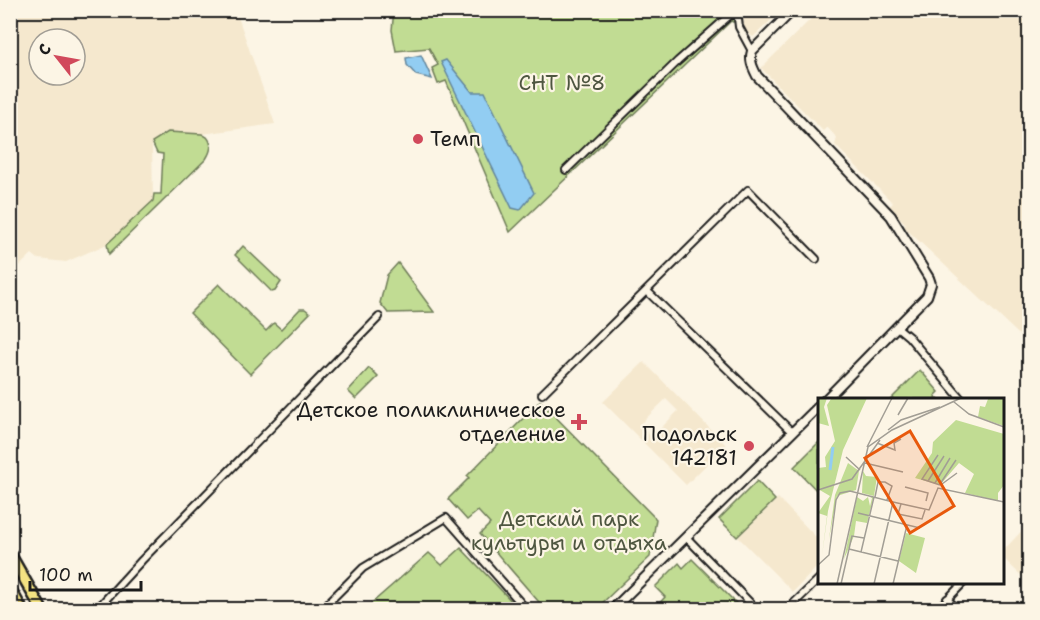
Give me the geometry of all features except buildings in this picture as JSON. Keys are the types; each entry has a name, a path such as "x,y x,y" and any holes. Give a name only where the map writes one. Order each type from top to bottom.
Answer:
{"main road":[{"path":"10,554 42,609"},
{"path":"10,588 22,609"}],"street":[{"path":"752,51 793,10"},
{"path":"566,170 730,15 737,13 739,27 752,51 751,64 757,76 891,216 931,284 927,296 826,398"},
{"path":"542,394 748,190 816,259"},
{"path":"647,291 792,432"},
{"path":"96,609 379,317"},
{"path":"897,327 909,337 962,398"},
{"path":"618,608 818,406"},
{"path":"321,609 363,568 446,518 527,609"},
{"path":"686,537 757,609"},
{"path":"787,609 818,579"},
{"path":"937,609 962,584"},
{"path":"947,599 958,609"}],"shaded area":[{"path":"11,11 236,11 275,124 202,134 167,132 152,142 153,201 107,244 66,262 38,259 32,254 11,274"},
{"path":"743,11 781,11 753,37 744,30"},
{"path":"819,11 1029,11 1029,344 904,227 906,224 889,207 893,203 835,145 837,138 827,127 823,131 761,68"},
{"path":"644,362 726,445 686,485 603,402","holes":["666,399 678,411 652,437 639,425"]},
{"path":"778,498 818,539 818,566 793,592 738,537"},
{"path":"1029,523 1029,583 1004,559 1004,550"}],"green space":[{"name":"СНТ №8","path":"394,10 731,10 735,20 731,21 510,232 446,81 438,84 432,68 438,65 429,48 396,51 392,30"},
{"path":"168,132 202,134 207,137 211,145 208,156 109,254 107,244 153,201 154,194 161,194 163,154 157,153 152,142"},
{"path":"243,246 281,282 275,291 272,292 235,255"},
{"path":"398,263 434,312 388,313 380,303 387,275"},
{"path":"219,284 266,331 274,323 281,329 300,309 305,309 310,313 250,374 190,313"},
{"path":"369,368 378,377 356,399 348,391"},
{"path":"920,370 939,392 935,396 937,398 892,398"},
{"name":"Детский парк культуры и отдыха","path":"540,401 656,519 650,557 596,609 545,609 480,534 490,524 478,511 467,520 448,499 469,478 467,476"},
{"path":"818,443 818,492 794,467"},
{"path":"757,481 775,500 737,537 719,519"},
{"path":"461,548 519,609 365,609 429,553 442,565"},
{"path":"692,559 742,609 654,609 665,597 655,587 679,563 683,568"}],"water":[{"path":"421,55 432,79 416,75 407,65 406,58"},
{"path":"446,60 472,92 485,92 534,193 520,210 512,208 441,62"}],"place":[{"name":"Темп","path":"418,139"},
{"name":"Детское поликлиническое отделение","path":"579,422"},
{"name":"Подольск 142181","path":"749,446"}]}
